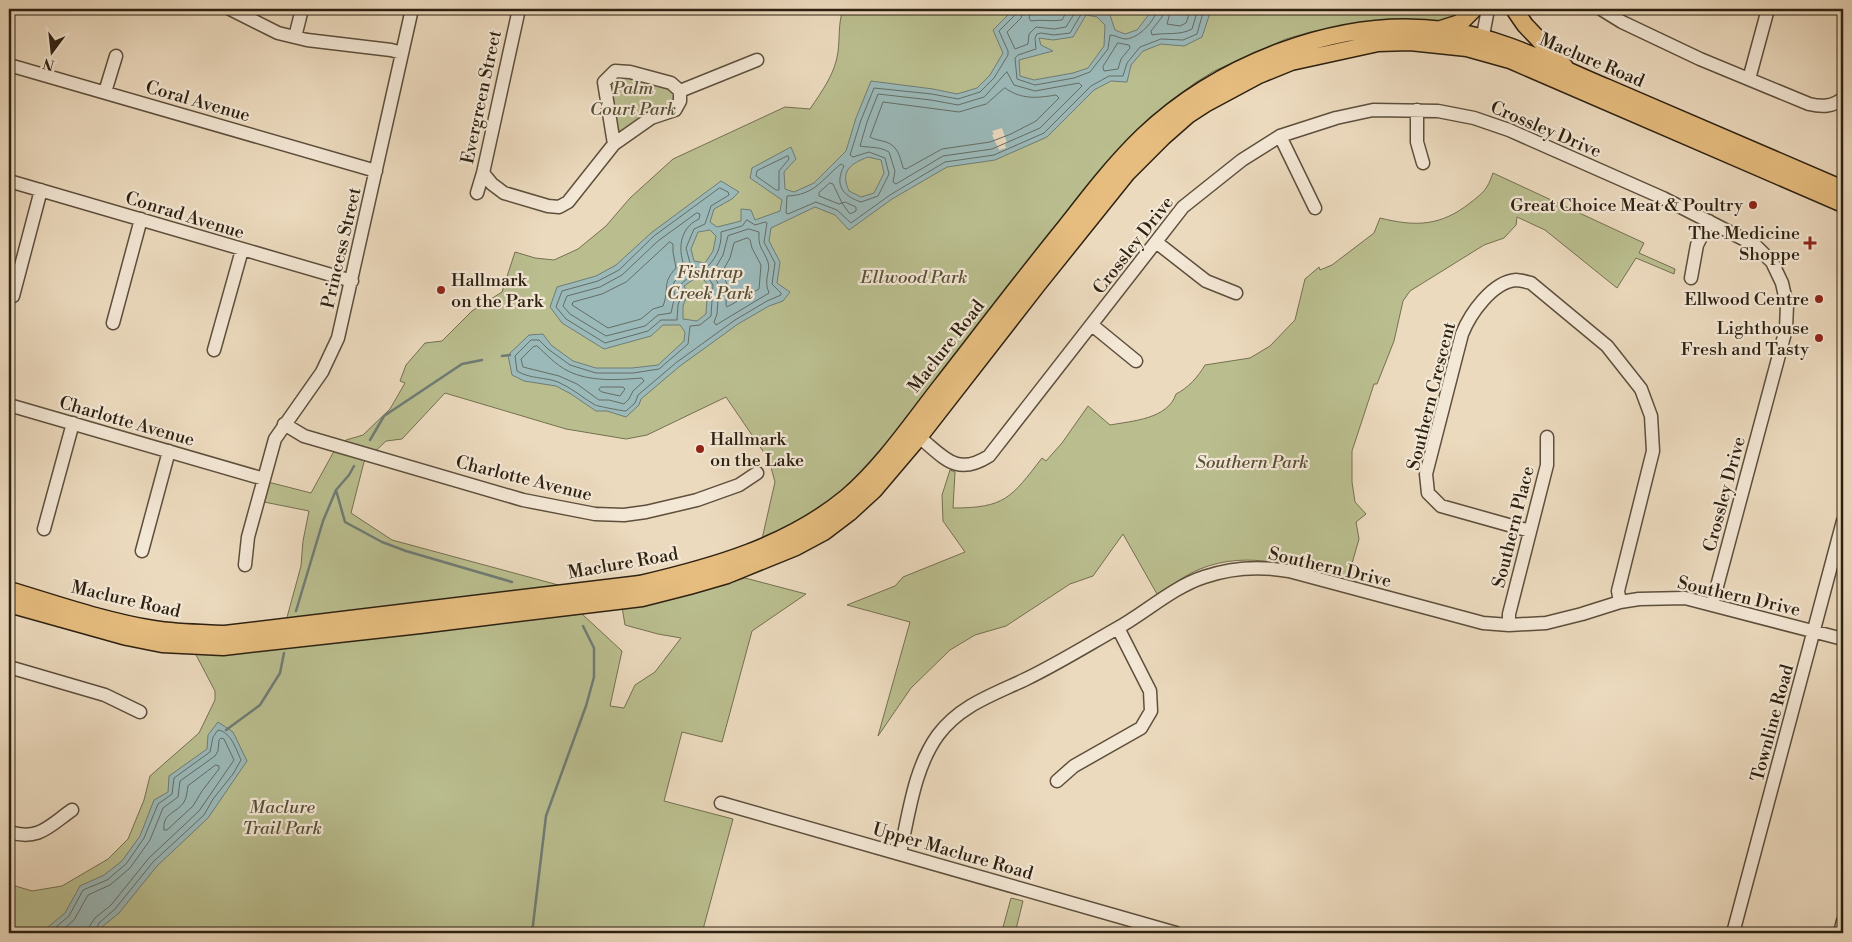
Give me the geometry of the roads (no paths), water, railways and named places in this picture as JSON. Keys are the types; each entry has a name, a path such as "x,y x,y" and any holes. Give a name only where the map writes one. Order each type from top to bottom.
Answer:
{"main road":[{"path":"1441,29 1460,23 1474,9"},
{"path":"1514,9 1525,25 1570,72"},
{"name":"Maclure Road","path":"9,590 150,629 178,633 225,634 640,584 681,575 732,559 789,536 815,520 863,482 1114,166 1143,136 1182,104 1204,90 1253,63 1316,39 1392,28 1441,29 1481,44 1570,72 1843,189"},
{"name":"Maclure Road","path":"9,604 127,638 162,644 216,647 642,598 727,575 796,547 824,532 849,513 874,490 919,437 1127,173 1152,146 1188,115 1224,92 1291,62 1352,47 1378,43 1410,42 1467,48 1481,44 1510,60 1843,204"},
{"path":"919,437 919,425 944,394 946,379"}],"street":[{"path":"230,9 278,33 402,53"},
{"path":"295,37 302,9"},
{"name":"Princess Street","path":"245,565 248,537 275,439 322,372 338,338 412,9"},
{"name":"Evergreen Street","path":"477,192 483,173 519,9"},
{"path":"1481,44 1488,9"},
{"path":"1601,9 1622,22 1700,59 1819,106 1834,104 1843,98"},
{"path":"1749,79 1768,9"},
{"path":"105,92 116,56"},
{"path":"680,91 757,60"},
{"name":"Coral Avenue","path":"9,65 376,171"},
{"path":"483,173 492,184 504,193 548,206 559,207 568,202 614,144 652,118 675,110 680,101 680,91 672,83 630,72 615,71 604,82 614,144"},
{"name":"Crossley Drive","path":"919,437 949,461 964,466 976,464 989,456 1183,207 1242,160 1280,136 1328,120 1373,110 1438,111 1474,118 1509,130 1663,198 1755,244 1772,262 1782,283 1787,305 1786,329 1712,605"},
{"path":"1417,110 1417,142 1423,163"},
{"path":"1280,136 1315,208"},
{"name":"Conrad Avenue","path":"9,181 352,281"},
{"path":"13,296 41,190"},
{"path":"113,323 141,219"},
{"path":"1691,278 1697,244 1709,221"},
{"path":"1156,242 1206,281 1236,293"},
{"path":"214,350 242,250"},
{"name":"Southern Crescent","path":"1530,531 1441,506 1428,493 1426,474 1462,334 1468,321 1475,309 1498,286 1516,280 1531,283 1607,346 1641,389 1651,416 1653,451 1618,591 1620,602"},
{"path":"1092,325 1136,361"},
{"name":"Charlotte Avenue","path":"9,405 264,479"},
{"path":"44,529 74,423"},
{"name":"Charlotte Avenue","path":"284,424 304,436 523,500 595,514 624,515 646,512 697,500 739,485 757,473"},
{"name":"Southern Place","path":"1509,625 1509,614 1547,465 1547,436"},
{"path":"142,551 168,451"},
{"name":"Townline Road","path":"1733,933 1843,521"},
{"name":"Southern Drive","path":"900,853 916,783 926,754 938,734 956,716 976,701 1026,679 1118,628 1189,583 1236,568 1266,567 1290,571 1483,623 1509,625 1546,623 1620,602 1639,599 1685,598 1843,640"},
{"path":"1057,781 1074,766 1141,728 1150,712 1150,691 1118,628"},
{"path":"9,667 106,695 140,712"},
{"name":"Upper Maclure Road","path":"721,803 1176,933"},
{"path":"9,832 22,836 37,834 72,810"},
{"path":"1840,933 1843,921"}],"water":[{"path":"1014,9 1108,9 1115,30 1125,34 1137,30 1153,9 1209,9 1209,16 1202,37 1184,46 1161,44 1143,51 1131,65 1127,82 1111,81 1094,90 1047,137 995,160 947,167 892,199 849,230 835,215 815,207 771,228 769,241 780,262 777,283 790,292 783,301 769,306 738,324 680,366 641,399 639,405 626,417 607,411 596,411 556,386 524,381 512,375 508,355 529,335 543,334 551,345 573,361 596,368 632,368 658,365 684,341 685,332 680,325 663,325 651,336 604,349 562,323 550,307 557,287 596,276 616,265 651,233 721,181 739,192 732,199 714,209 710,222 717,227 741,221 741,209 751,210 755,220 780,211 782,200 750,178 752,168 791,147 796,159 784,172 785,189 794,192 814,183 846,151 856,118 871,81 957,94 977,88 990,75 1003,53 993,30","holes":["1086,15 1097,17 1105,25 1104,46 1088,68 1073,73 1034,80 1020,76 1019,60 1053,51 1041,45 1039,38 1053,40 1073,37","868,157 881,160 884,173 874,193 861,197 849,191 846,184 846,173 856,162","710,230 716,236 713,251 705,263 694,261 691,249 698,232","700,275 708,285 706,314 697,321 683,319 683,306 688,293 684,286"]},
{"path":"218,722 233,732 247,761 208,818 157,866 119,913 103,926 98,933 41,933 65,913 80,886 104,875 122,861 140,836 154,800 168,792 169,776 207,749 208,735"}],"waterway":[{"path":"502,356 510,355"},
{"path":"370,440 384,416 462,364 482,360"},
{"path":"296,611 323,521 336,490 354,466"},
{"path":"336,490 345,522 382,542 406,551 512,582"},
{"path":"532,933 546,816 586,706 594,677 594,648 583,626"},
{"path":"226,730 260,705 280,673 284,653"}],"place":[{"name":"Great Choice Meat & Poultry","path":"1753,205"},
{"name":"The Medicine Shoppe","path":"1810,243"},
{"name":"Hallmark on the Park","path":"441,290"},
{"name":"Ellwood Centre","path":"1819,299"},
{"name":"Lighthouse Fresh and Tasty","path":"1819,338"},
{"name":"Hallmark on the Lake","path":"700,449"}],"park label":[{"name":"Palm Court Park","path":"633,98"},
{"name":"Ellwood Park","path":"914,277"},
{"name":"Fishtrap Creek Park","path":"710,282"},
{"name":"Southern Park","path":"1252,462"},
{"name":"Maclure Trail Park","path":"282,818"}]}
